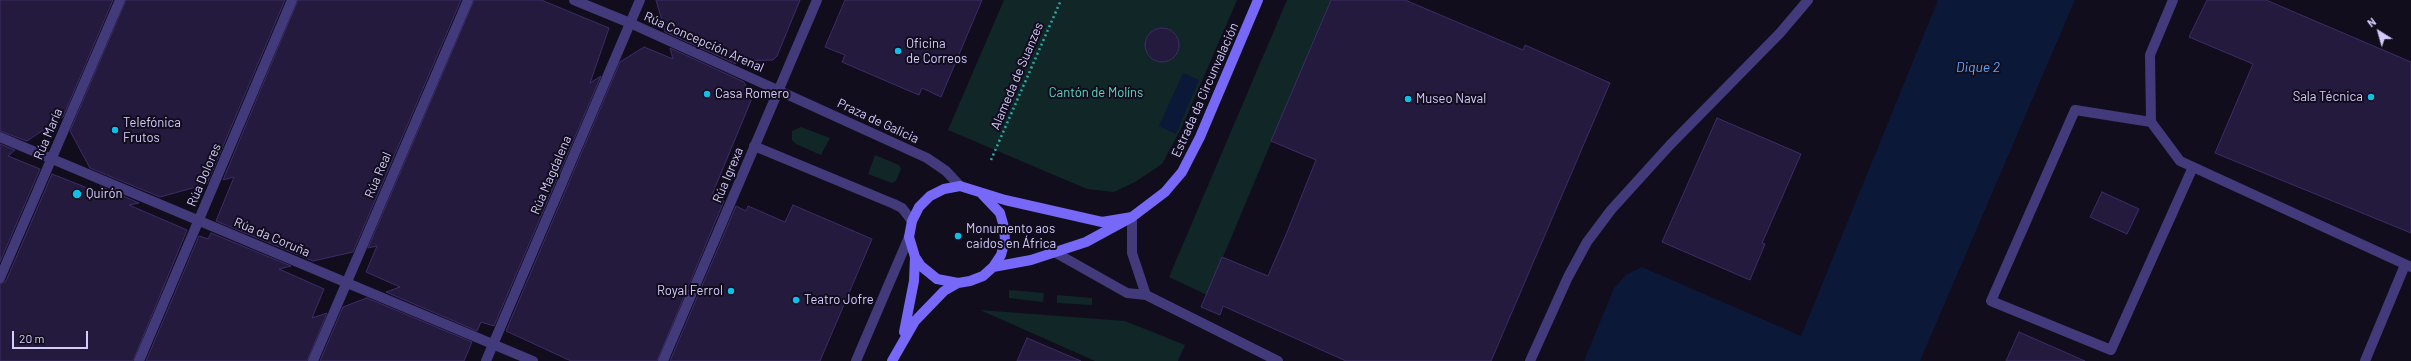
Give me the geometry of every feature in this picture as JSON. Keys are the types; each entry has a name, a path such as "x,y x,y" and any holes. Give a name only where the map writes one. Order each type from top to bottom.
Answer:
{"main road":[{"name":"Estrada da Circunvalación","path":"993,267 1056,253 1086,242 1132,217 1165,192 1182,172 1200,137 1258,0"},
{"path":"958,283 937,279 921,266 915,257 910,237 912,221 919,207 930,196 944,189 960,186 982,194 1102,222 1132,217"},
{"path":"892,361 915,321 944,292 958,283 983,276 993,267 1001,255 1005,241 1004,227 1000,213 982,194"},
{"path":"901,344 909,315 915,257"}],"street":[{"name":"Rúa María","path":"0,278 120,0"},
{"name":"Rúa Dolores","path":"139,361 292,0"},
{"name":"Rúa Real","path":"313,361 468,0"},
{"name":"Rúa Concepción Arenal","path":"574,0 630,23 778,90"},
{"name":"Rúa Magdalena","path":"486,361 640,0"},
{"name":"Rúa Igrexa","path":"663,361 817,0"},
{"path":"1530,361 1568,277 1587,242 1611,210 1670,145 1780,33 1808,0"},
{"path":"2173,0 2150,55 2151,122 2180,161 2408,266 2365,361"},
{"name":"Praza de Galicia","path":"778,90 926,158 946,171 960,186"},
{"path":"2151,122 2075,110 1991,301 2111,350 2193,167"},
{"name":"Rúa da Coruña","path":"0,137 534,361"},
{"path":"754,146 894,204 902,208 912,221"},
{"path":"1132,217 1132,253 1146,295"},
{"path":"856,361 910,237"},
{"path":"1056,253 1127,293 1146,295 1278,361"}],"path":[{"name":"Alameda de Suanzes","path":"991,160 1061,0"}],"green space":[{"name":"Cantón de Molíns","path":"1004,0 1237,0 1182,127 1162,164 1135,182 1114,192 1087,189 948,130"},
{"path":"1287,0 1331,0 1207,295 1169,277"},
{"path":"801,127 830,138 821,155 796,144 792,140 792,131"},
{"path":"875,155 899,165 901,169 896,181 892,183 868,174"},
{"path":"1009,290 1044,293 1043,302 1009,298"},
{"path":"1057,295 1092,298 1092,305 1057,303"},
{"path":"980,310 1125,321 1185,345 1178,361 1095,361"}],"water":[{"name":"Dique 2","path":"1938,0 2075,0 1920,361 1584,361 1614,288 1626,275 1642,267 1801,336"},
{"path":"1183,73 1199,80 1176,134 1159,126"}],"building":[{"path":"0,0 113,0 63,117 27,141 0,131"},
{"path":"126,0 285,0 207,184 160,197 90,168 70,131"},
{"path":"298,0 461,0 353,252 313,261 216,221 234,177 223,180"},
{"path":"474,0 541,0 609,28 590,83 601,76 494,326 481,322 477,331 386,292 400,287 366,272 377,246 368,248"},
{"path":"656,0 800,0 777,56 773,60 734,61 736,64 665,32"},
{"name":"Oficina de Correos","path":"845,0 982,0 941,97 922,88 919,95 893,84 842,62 845,55 825,47"},
{"path":"1331,0 1405,0 1523,50 1525,45 1610,83 1491,361 1346,361 1223,306 1220,315 1201,307 1222,257 1268,276 1288,230 1316,160 1271,141"},
{"path":"2207,0 2266,0 2411,62 2411,233 2215,153 2253,64 2189,37"},
{"path":"1159,28 1165,28 1174,33 1178,39 1178,51 1174,57 1165,62 1159,62 1150,57 1145,48 1145,42 1150,33"},
{"path":"644,47 673,59 670,48 744,82 752,98 712,195 724,201 657,361 571,361 506,331 620,62"},
{"path":"1717,118 1801,154 1762,243 1765,244 1750,280 1662,242"},
{"path":"0,144 15,150 8,156 40,169 0,262"},
{"path":"52,174 105,195 100,186 139,203 129,205 187,230 133,361 0,361 0,284 6,281"},
{"path":"2102,192 2139,209 2127,234 2090,217"},
{"name":"Teatro Jofre","path":"793,205 872,239 820,361 670,361 736,206 746,211 748,206 785,222"},
{"path":"211,233 291,266 279,269 324,289 312,318 327,313 307,361 146,361 199,236 208,239"},
{"path":"367,298 472,342 464,361 320,361 343,307"},
{"path":"2019,332 2085,361 2006,361"},
{"path":"1027,338 1081,361 1017,361"}],"place":[{"name":"Oficina de Correos","path":"898,51"},
{"name":"Casa Romero","path":"707,94"},
{"name":"Sala Técnica","path":"2371,97"},
{"name":"Museo Naval","path":"1408,99"},
{"name":"Telefónica Frutos","path":"115,130"},
{"name":"Quirón","path":"77,194"},
{"name":"Monumento aos caidos en África","path":"958,236"},
{"name":"Royal Ferrol","path":"731,291"},
{"name":"Teatro Jofre","path":"796,300"}]}
